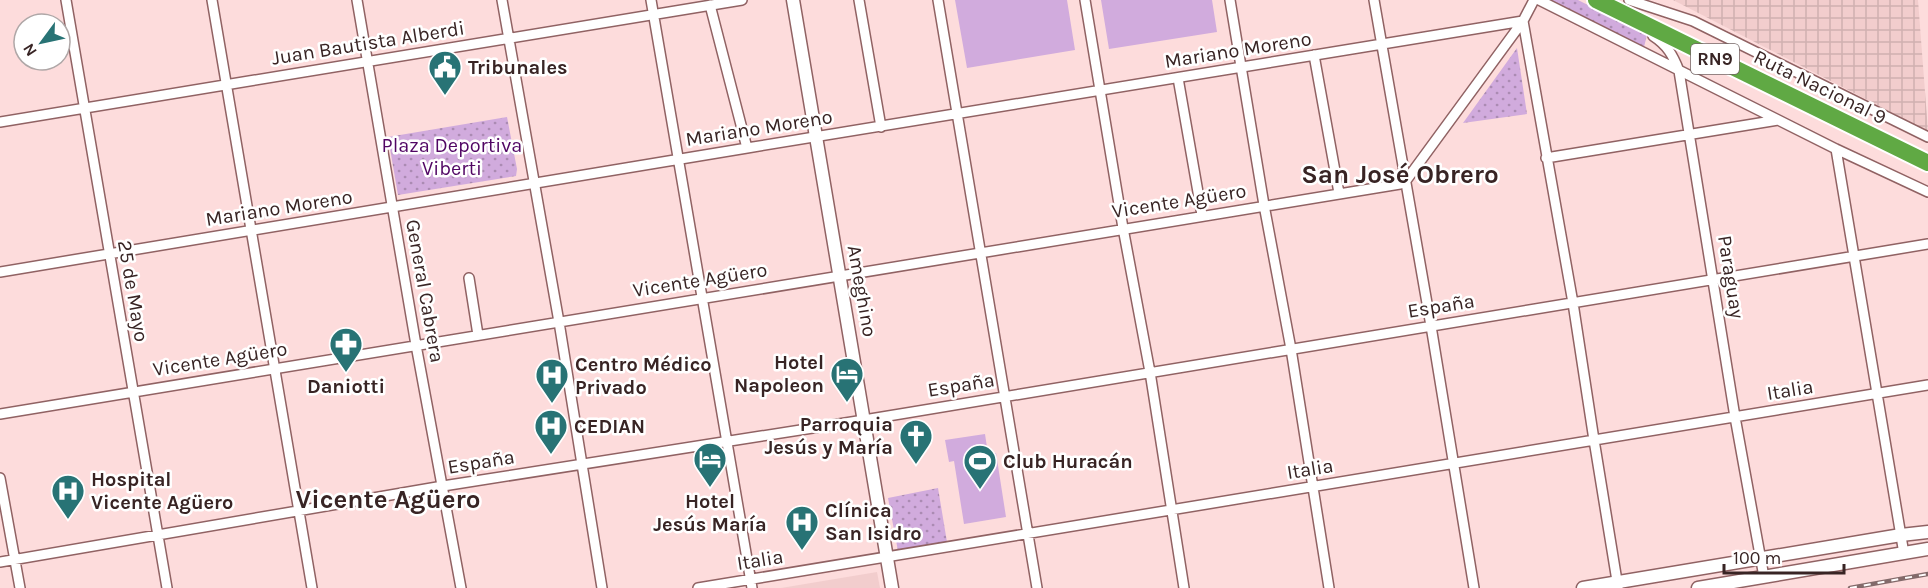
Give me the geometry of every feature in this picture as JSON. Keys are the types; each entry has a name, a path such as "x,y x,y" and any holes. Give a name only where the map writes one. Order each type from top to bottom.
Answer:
{"highway":[{"name":"Ruta Nacional 9","path":"1596,0 1622,3 1928,152"},
{"name":"Ruta Nacional 9","path":"1622,3 1928,163"}],"street":[{"name":"25 de Mayo","path":"66,0 167,588"},
{"path":"212,0 312,588"},
{"name":"General Cabrera","path":"357,0 416,345 461,588"},
{"path":"502,0 559,322 602,588"},
{"path":"651,0 751,584"},
{"name":"Juan Bautista Alberdi","path":"0,122 742,0"},
{"name":"Ameghino","path":"793,0 892,588"},
{"path":"860,0 881,127"},
{"path":"938,0 1037,588"},
{"path":"1085,0 1123,228 1150,372 1184,588"},
{"path":"1230,0 1264,205 1291,349 1329,588"},
{"path":"1374,0 1474,588"},
{"path":"1405,182 1523,21 1534,0"},
{"path":"1539,0 1836,149 1928,192"},
{"path":"1622,3 1693,21 1928,137"},
{"name":"Paraguay","path":"1622,3 1661,41 1674,57 1679,71 1735,417 1764,577"},
{"path":"710,5 747,148"},
{"path":"1523,21 1573,303 1618,585"},
{"name":"Mariano Moreno","path":"0,272 1523,21"},
{"path":"1314,56 1339,193"},
{"path":"1178,78 1202,215"},
{"path":"1546,158 1779,120"},
{"path":"1836,149 1904,554"},
{"name":"Vicente Agüero","path":"0,414 1405,182"},
{"name":"España","path":"0,562 443,486 864,420 1928,244"},
{"path":"469,278 478,335"},
{"name":"Italia","path":"698,588 751,584 887,557 1928,385"},
{"path":"0,477 20,588"},
{"path":"1583,588 1618,585 1759,558 1928,532"},
{"path":"1698,588 1928,549"}],"shaded area":[{"path":"1673,0 1918,0 1928,131"},
{"path":"877,572 880,588 781,588"}],"green space":[{"path":"955,0 1067,0 1075,50 967,68"},
{"path":"1101,0 1212,0 1217,32 1109,49"},
{"path":"1551,0 1578,0 1647,35 1644,47"},
{"path":"1517,48 1527,114 1463,123"},
{"name":"Plaza Deportiva Viberti","path":"507,117 517,169 516,176 398,195 388,137"},
{"name":"Club Huracán","path":"985,434 988,454 996,453 1006,517 964,524 954,461 949,462 945,440"},
{"path":"938,488 947,542 898,551 888,498"}],"railway":[{"path":"1850,588 1928,574"}],"place":[{"name":"Tribunales","path":"445,96"},
{"name":"Daniotti","path":"346,373"},
{"name":"Hotel Napoleon","path":"847,403"},
{"name":"Centro Médico Privado","path":"552,404"},
{"name":"CEDIAN","path":"551,455"},
{"name":"Parroquia Jesús y María","path":"916,465"},
{"name":"Hotel Jesús María","path":"710,488"},
{"name":"Club Huracán","path":"980,490"},
{"name":"Hospital Vicente Agüero","path":"68,520"},
{"name":"Clínica San Isidro","path":"802,551"}],"district":[{"name":"San José Obrero","path":"1400,174"},
{"name":"Vicente Agüero","path":"388,499"}]}
